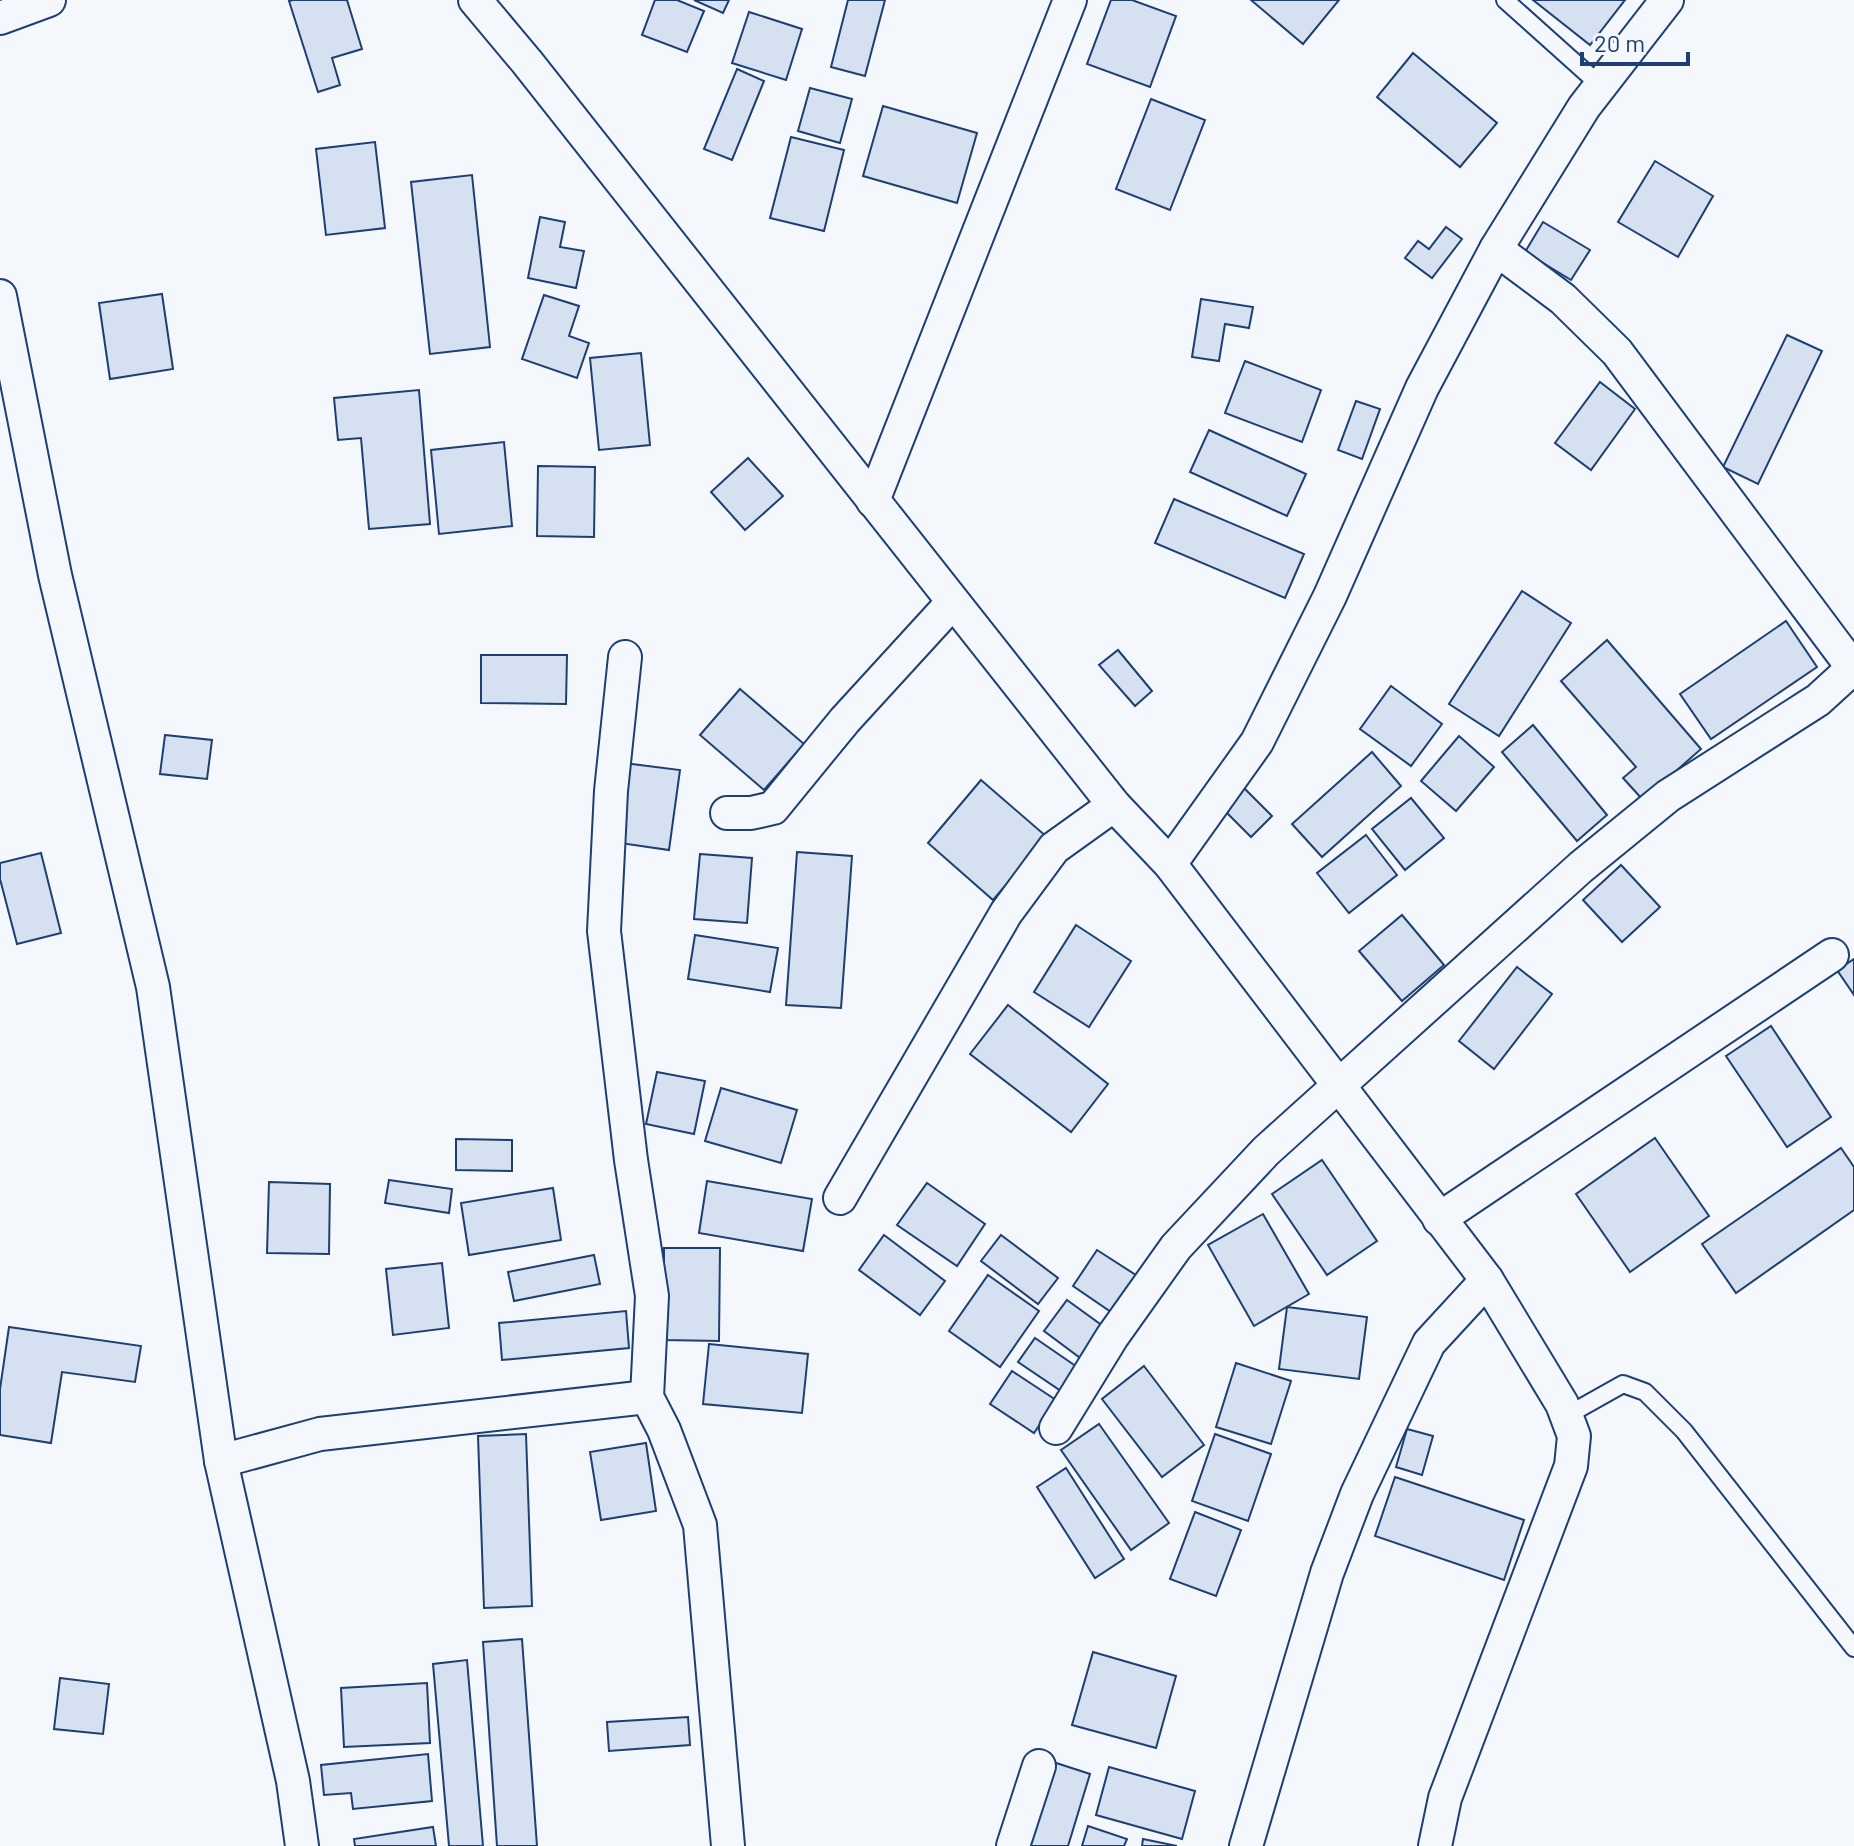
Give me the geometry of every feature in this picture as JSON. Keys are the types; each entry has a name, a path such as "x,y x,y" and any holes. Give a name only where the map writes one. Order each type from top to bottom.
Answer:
{"street":[{"path":"0,18 49,0"},
{"path":"475,0 1114,805 1170,864 1487,1280 1562,1404 1574,1436 1571,1466 1445,1798 1435,1846"},
{"path":"873,501 1070,0"},
{"path":"1170,864 1257,742 1330,596 1422,388 1496,249 1584,107 1667,0"},
{"path":"1056,1428 1112,1337 1176,1247 1266,1151 1581,867 1668,796 1818,700 1854,668 1617,352 1563,299 1496,249"},
{"path":"0,296 55,575 153,987 221,1461 293,1781 302,1846"},
{"path":"727,813 751,813 773,808 845,720 952,603"},
{"path":"625,657 611,791 604,931 631,1160 652,1296 647,1397 664,1430 700,1525 728,1846"},
{"path":"840,1198 1006,913 1054,848 1114,805"},
{"path":"1439,1219 1832,955"},
{"path":"1246,1846 1327,1573 1357,1494 1429,1343 1487,1280"},
{"path":"221,1461 320,1434 647,1397"},
{"path":"1013,1846 1039,1766"}],"lane":[{"path":"1505,0 1601,86"},
{"path":"1566,1416 1623,1384 1645,1392 1684,1431 1854,1648"}],"building":[{"path":"347,0 362,49 332,58 340,85 318,92 289,1"},
{"path":"655,0 677,0 704,11 687,52 642,35"},
{"path":"694,0 729,0 723,13"},
{"path":"848,0 885,0 865,76 831,67"},
{"path":"1111,0 1132,0 1176,16 1150,87 1087,64"},
{"path":"1251,0 1339,0 1303,44"},
{"path":"1533,0 1625,0 1590,45"},
{"path":"749,12 802,29 786,80 732,63"},
{"path":"1413,53 1497,123 1460,167 1377,97"},
{"path":"737,69 764,81 732,160 704,149"},
{"path":"810,88 852,99 840,143 798,131"},
{"path":"1151,99 1205,120 1170,210 1116,189"},
{"path":"883,106 977,133 957,203 863,176"},
{"path":"791,137 844,150 824,231 770,218"},
{"path":"375,142 385,228 326,235 316,149"},
{"path":"1655,161 1713,196 1678,257 1618,222"},
{"path":"472,175 490,347 430,354 411,182"},
{"path":"540,217 565,222 560,247 584,251 576,288 528,278"},
{"path":"1543,222 1590,250 1571,280 1525,252"},
{"path":"1446,227 1462,239 1432,278 1405,258 1418,241 1429,249"},
{"path":"162,294 173,369 110,379 99,303"},
{"path":"544,295 579,306 569,336 589,343 577,378 522,359"},
{"path":"1201,299 1253,307 1249,328 1225,324 1219,361 1192,357"},
{"path":"1787,335 1822,351 1758,484 1723,467"},
{"path":"641,353 650,445 599,450 590,358"},
{"path":"1245,361 1321,390 1302,442 1225,413"},
{"path":"1600,382 1635,409 1591,470 1555,443"},
{"path":"419,390 430,524 369,529 361,438 338,440 334,398"},
{"path":"1356,401 1380,409 1362,459 1338,450"},
{"path":"1209,430 1306,474 1287,516 1190,472"},
{"path":"504,442 512,526 439,534 431,450"},
{"path":"748,458 783,496 745,530 711,492"},
{"path":"538,466 595,467 594,537 537,536"},
{"path":"1174,499 1304,554 1285,598 1155,543"},
{"path":"1522,591 1571,623 1499,736 1449,704"},
{"path":"1786,621 1817,667 1711,739 1680,694"},
{"path":"1607,640 1701,749 1643,800 1623,778 1636,767 1561,681"},
{"path":"1118,650 1152,691 1135,706 1099,665"},
{"path":"481,655 567,655 566,704 481,703"},
{"path":"1391,686 1442,724 1411,766 1360,729"},
{"path":"740,689 804,744 764,790 700,735"},
{"path":"1533,725 1607,815 1577,841 1502,752"},
{"path":"165,735 212,740 207,779 160,774"},
{"path":"1459,736 1494,767 1456,811 1421,781"},
{"path":"1372,752 1401,786 1322,857 1292,824"},
{"path":"624,763 680,770 669,850 613,842"},
{"path":"981,780 1047,837 993,900 928,843"},
{"path":"1243,787 1272,816 1251,837 1222,808"},
{"path":"1411,798 1444,838 1405,870 1372,829"},
{"path":"1366,835 1397,875 1349,913 1317,873"},
{"path":"797,852 852,856 841,1008 786,1005"},
{"path":"41,853 61,933 17,944 0,879 0,863"},
{"path":"700,854 752,858 747,923 694,919"},
{"path":"1621,865 1660,907 1622,942 1583,900"},
{"path":"1402,915 1444,965 1402,1001 1359,951"},
{"path":"1076,925 1131,961 1089,1027 1034,992"},
{"path":"695,935 778,948 770,992 688,979"},
{"path":"1854,959 1854,995 1837,970"},
{"path":"1517,967 1552,994 1494,1069 1459,1041"},
{"path":"1008,1005 1108,1084 1071,1132 970,1054"},
{"path":"1771,1026 1831,1117 1787,1147 1726,1056"},
{"path":"657,1072 705,1081 694,1134 646,1124"},
{"path":"721,1088 797,1110 781,1163 705,1141"},
{"path":"1655,1138 1709,1216 1630,1272 1576,1194"},
{"path":"456,1139 512,1140 512,1171 456,1170"},
{"path":"1841,1148 1854,1167 1854,1210 1736,1293 1702,1244"},
{"path":"1322,1160 1377,1241 1327,1275 1272,1194"},
{"path":"389,1180 452,1189 449,1213 385,1203"},
{"path":"707,1181 812,1199 803,1251 699,1233"},
{"path":"269,1182 330,1184 329,1254 267,1253"},
{"path":"927,1183 985,1224 957,1266 897,1225"},
{"path":"553,1188 561,1240 469,1255 461,1203"},
{"path":"1263,1214 1309,1294 1254,1326 1208,1245"},
{"path":"884,1235 945,1281 920,1315 859,1270"},
{"path":"1001,1235 1058,1278 1038,1304 981,1261"},
{"path":"664,1248 720,1248 719,1341 664,1340"},
{"path":"1097,1250 1139,1277 1114,1314 1073,1286"},
{"path":"594,1255 600,1284 514,1301 508,1272"},
{"path":"442,1263 449,1328 393,1335 386,1269"},
{"path":"988,1275 1039,1311 1000,1367 949,1331"},
{"path":"1067,1300 1107,1329 1083,1360 1044,1331"},
{"path":"1287,1307 1367,1317 1359,1379 1279,1369"},
{"path":"626,1311 629,1348 502,1360 499,1323"},
{"path":"9,1327 141,1346 135,1382 62,1372 51,1443 0,1435 0,1389"},
{"path":"1035,1338 1080,1369 1064,1393 1018,1362"},
{"path":"709,1344 808,1354 802,1413 703,1404"},
{"path":"1236,1363 1291,1381 1271,1444 1216,1427"},
{"path":"1144,1366 1204,1445 1162,1477 1102,1399"},
{"path":"1012,1371 1056,1400 1034,1433 990,1404"},
{"path":"1099,1424 1169,1523 1131,1550 1061,1450"},
{"path":"1407,1429 1433,1436 1422,1475 1396,1467"},
{"path":"526,1434 532,1606 484,1608 478,1436"},
{"path":"1215,1434 1271,1454 1248,1521 1192,1501"},
{"path":"646,1443 656,1511 601,1520 590,1452"},
{"path":"1066,1468 1124,1559 1095,1578 1037,1487"},
{"path":"1395,1477 1524,1520 1504,1580 1375,1536"},
{"path":"1195,1512 1241,1530 1216,1596 1170,1579"},
{"path":"522,1639 537,1846 497,1846 483,1642"},
{"path":"1093,1652 1176,1676 1156,1748 1072,1725"},
{"path":"467,1660 483,1846 449,1846 433,1664"},
{"path":"60,1678 109,1684 103,1734 54,1729"},
{"path":"427,1683 430,1743 344,1747 341,1688"},
{"path":"688,1717 690,1745 609,1751 607,1722"},
{"path":"428,1754 432,1801 353,1809 351,1793 324,1795 321,1765"},
{"path":"1047,1760 1090,1774 1068,1846 1020,1846"},
{"path":"1109,1767 1195,1791 1182,1839 1096,1815"},
{"path":"1088,1826 1127,1839 1124,1846 1082,1846"},
{"path":"433,1827 436,1846 355,1846 354,1839"},
{"path":"1143,1839 1177,1846 1142,1846"}]}
